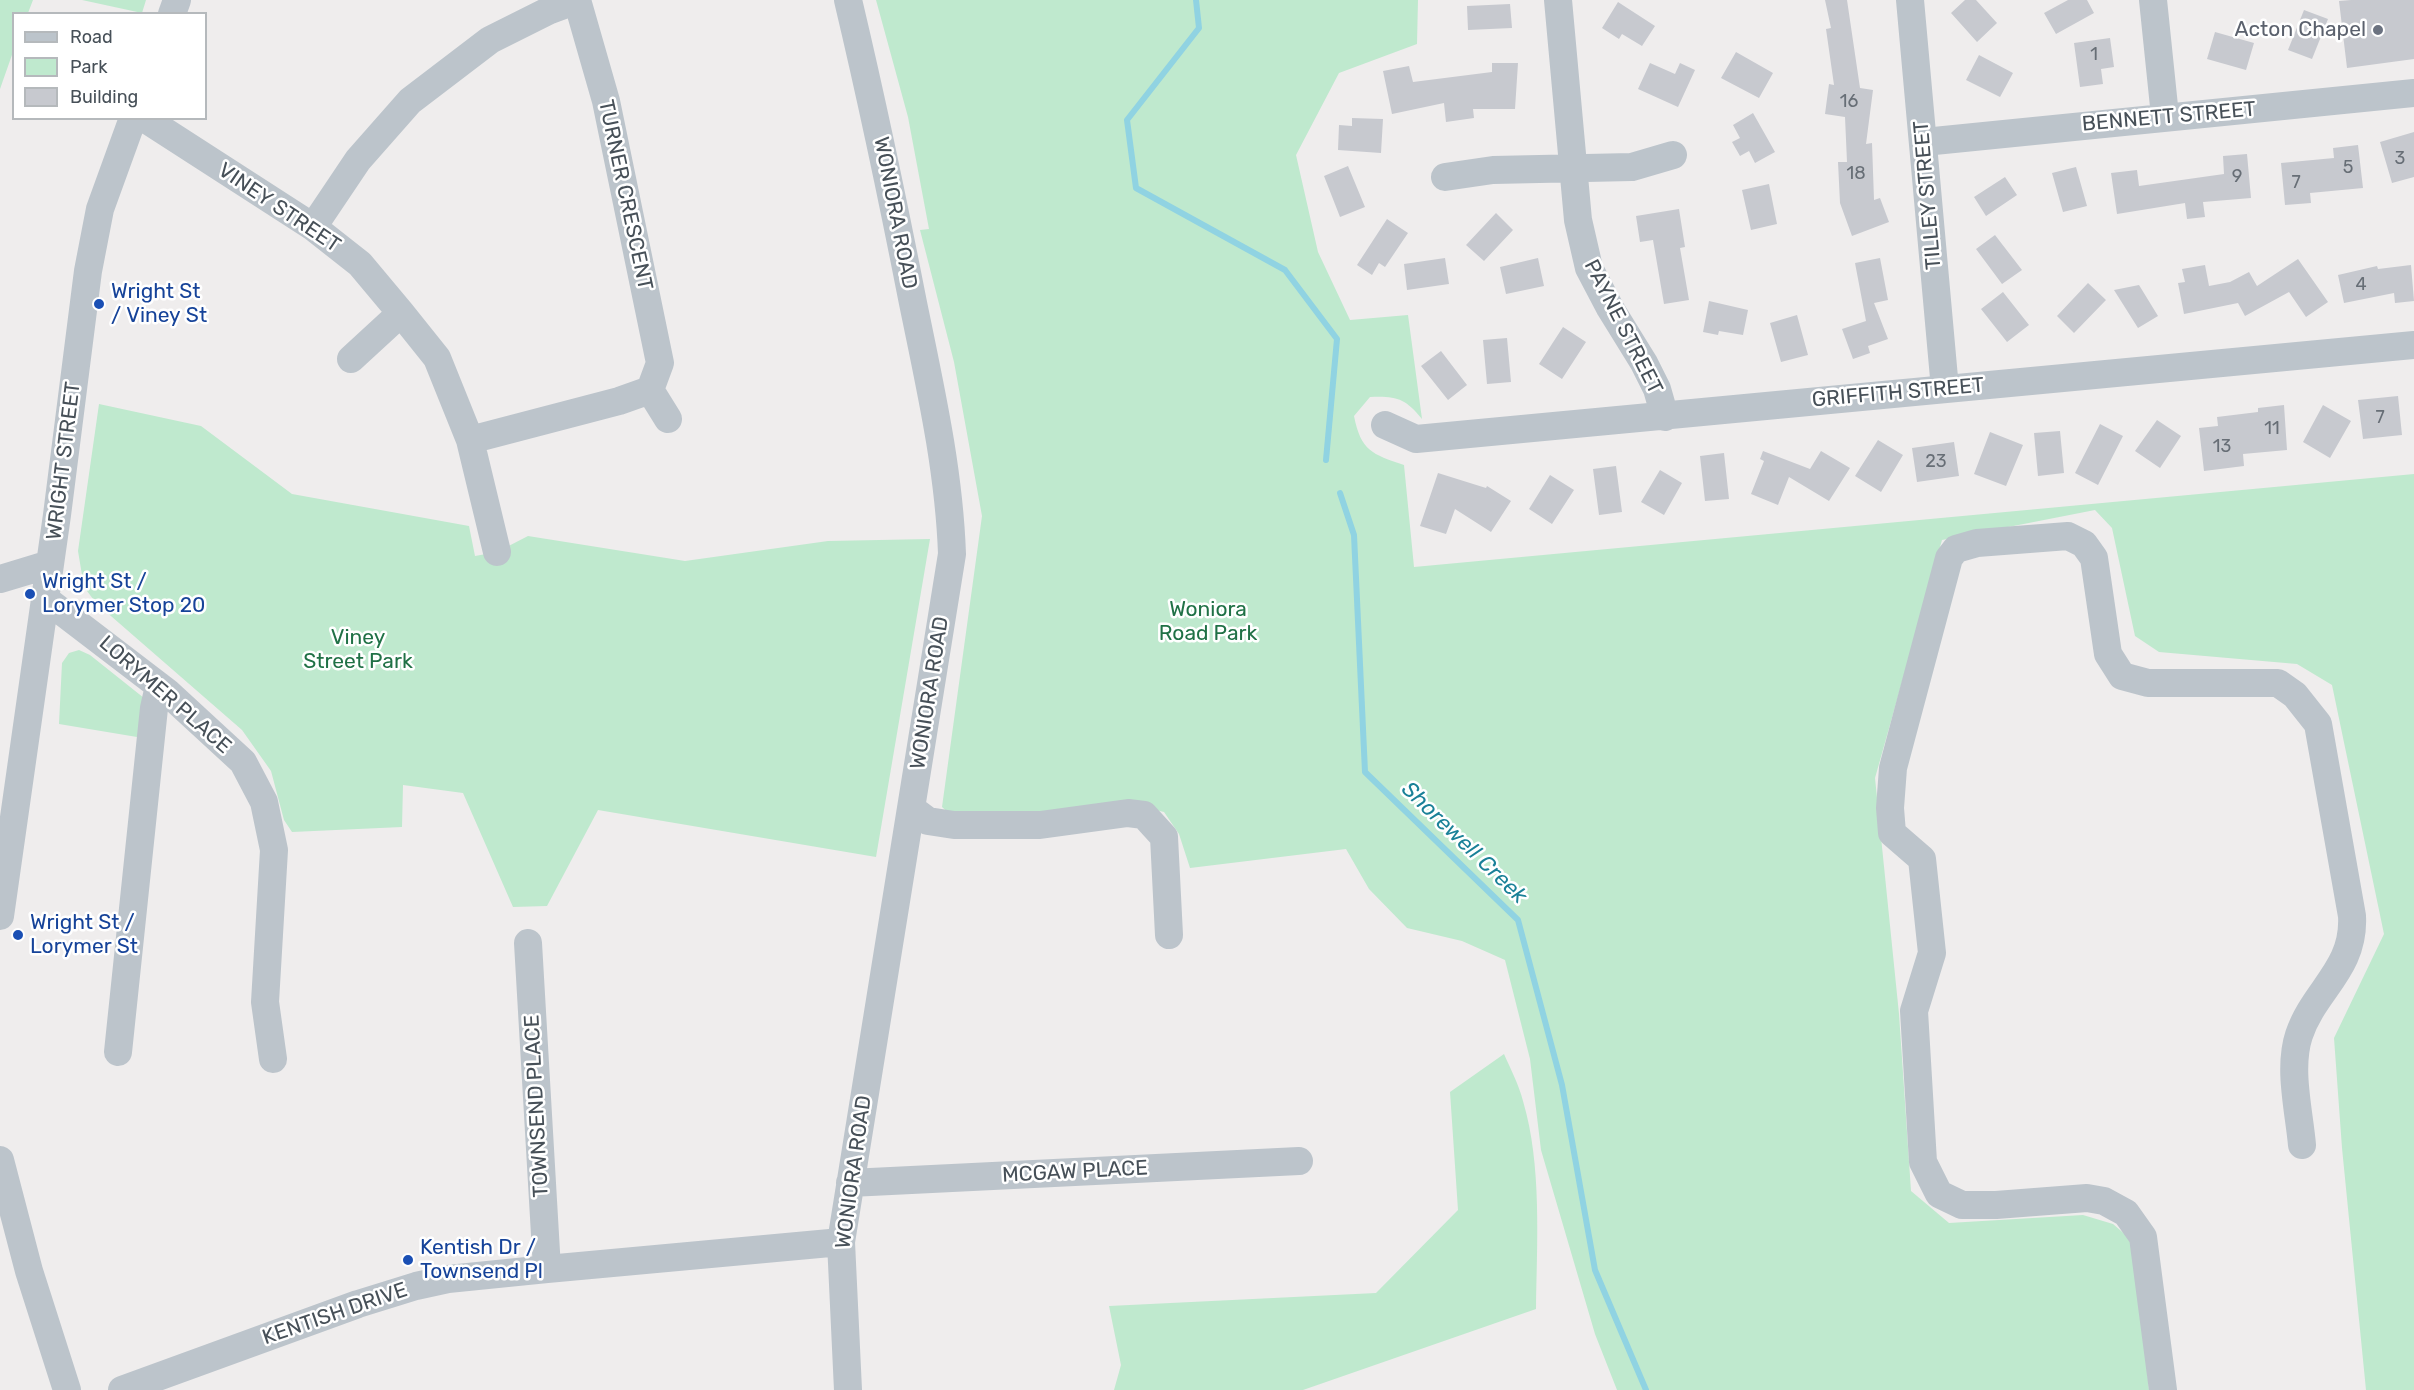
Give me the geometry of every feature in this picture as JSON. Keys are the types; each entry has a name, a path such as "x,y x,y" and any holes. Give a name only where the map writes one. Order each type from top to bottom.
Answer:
{"street":[{"name":"TURNER CRESCENT","path":"313,227 358,160 410,100 490,40 550,10 577,0 606,101 660,363 650,390"},
{"name":"WONIORA ROAD","path":"848,0 875,112 941,438 951,516 952,554 842,1242 849,1390"},
{"name":"PAYNE STREET","path":"1558,0 1578,220 1589,268 1610,308 1644,363 1657,389 1665,417"},
{"name":"TILLEY STREET","path":"1910,0 1945,389"},
{"path":"2153,0 2165,116"},
{"name":"BENNETT STREET","path":"1924,142 2165,116 2414,93"},
{"name":"WRIGHT STREET","path":"0,916 50,564 88,271 100,209 133,120"},
{"name":"VINEY STREET","path":"147,120 313,227 360,264 401,313 437,358 470,440 497,552"},
{"path":"1445,177 1493,170 1572,166 1632,167 1673,155"},
{"path":"351,359 401,313"},
{"name":"GRIFFITH STREET","path":"1385,425 1416,439 2414,345"},
{"path":"470,440 619,401 650,390 668,419"},
{"path":"2163,1390 2143,1237 2126,1213 2104,1201 2087,1198 1996,1205 1962,1204 1939,1194 1923,1162 1914,1011 1932,953 1922,859 1892,833 1890,808 1893,768 1949,558 1956,549 1977,543 2068,536 2084,544 2094,558 2108,654 2122,676 2148,683 2278,683 2295,694 2319,724 2352,916 2353,937 2347,953 2300,1033 2294,1054 2302,1145"},
{"path":"0,579 50,564"},
{"name":"LORYMER PLACE","path":"44,598 159,686 243,762 264,802 274,850 265,1002 273,1059"},
{"path":"118,1052 154,708 159,686"},
{"path":"912,809 928,820 954,825 1040,825 1128,813 1144,815 1164,837 1169,935"},
{"name":"TOWNSEND PLACE","path":"528,943 547,1269"},
{"path":"0,1160 29,1270 67,1390"},
{"name":"MCGAW PLACE","path":"850,1183 1299,1161"},
{"name":"KENTISH DRIVE","path":"122,1390 416,1286 547,1269 842,1242"}],"green space":[{"path":"0,0 33,0 28,12 12,12 12,55 0,89"},
{"path":"82,0 146,0 142,12"},
{"name":"Woniora Road Park","path":"876,0 1418,0 1417,44 1339,73 1296,155 1318,252 1350,320 1408,315 1422,419 1405,403 1387,397 1370,397 1354,416 1364,444 1376,454 1404,465 1414,567 2414,474 2414,1390 2366,1390 2342,1148 2334,1038 2384,934 2332,685 2297,664 2159,652 2135,636 2112,528 2095,510 1942,540 1875,778 1899,1014 1911,1191 1949,1223 2083,1215 2113,1224 2134,1242 2149,1390 1617,1390 1595,1334 1541,1150 1530,1059 1505,960 1462,941 1407,928 1369,889 1346,849 1190,868 1179,834 1164,812 1138,806 956,820 942,807 982,516 954,362 920,230 929,229 908,117"},
{"name":"Viney Street Park","path":"99,404 201,426 292,494 469,526 475,556 497,552 528,536 685,561 828,541 930,539 876,857 598,810 547,906 513,907 463,793 403,785 402,827 292,832 284,820 271,771 242,730 96,603 84,587 78,551"},
{"path":"79,650 90,655 149,702 143,738 59,724 62,663 69,653"},
{"path":"1504,1054 1521,1095 1533,1151 1537,1204 1536,1309 1303,1390 1114,1390 1121,1365 1109,1306 1376,1293 1458,1210 1450,1092"}],"building":[{"path":"1825,0 1847,0 1860,88 1873,90 1866,144 1872,143 1874,200 1880,198 1889,222 1852,236 1840,203 1838,162 1847,162 1845,117 1825,114 1829,84 1834,85 1826,29 1831,28"},
{"path":"1965,0 1976,0 1997,23 1977,42 1951,13"},
{"path":"2068,0 2087,0 2094,13 2056,34 2044,13"},
{"name":"Acton Chapel","path":"2414,0 2414,59 2347,68 2339,1"},
{"path":"1618,2 1655,26 1642,46 1622,34 1619,39 1602,28"},
{"path":"1510,4 1512,28 1468,30 1467,6"},
{"path":"2304,10 2328,19 2312,59 2288,50"},
{"path":"2215,32 2254,43 2246,70 2207,59"},
{"path":"2110,38 2114,67 2101,69 2103,84 2080,87 2074,43"},
{"path":"1736,52 1773,73 1759,98 1721,78"},
{"path":"1979,55 2013,73 2000,97 1966,80"},
{"path":"1492,63 1518,63 1515,109 1473,109 1474,118 1446,122 1444,103 1392,114 1383,71 1409,66 1413,82 1492,72"},
{"path":"1650,63 1675,74 1680,63 1695,70 1678,107 1638,89"},
{"path":"1753,113 1775,152 1755,163 1749,151 1740,156 1732,142 1740,138 1733,125"},
{"path":"1352,118 1383,119 1381,153 1338,150 1339,125 1352,126"},
{"path":"2414,132 2414,177 2392,183 2380,142"},
{"path":"2358,145 2363,188 2310,193 2311,203 2285,205 2281,163 2334,158 2333,148"},
{"path":"2247,154 2251,198 2203,202 2205,217 2187,219 2185,203 2117,214 2111,173 2137,170 2139,186 2224,174 2223,156"},
{"path":"1348,166 1365,207 1340,217 1324,176"},
{"path":"2076,167 2087,206 2063,212 2052,173"},
{"path":"2005,177 2017,195 1986,216 1974,197"},
{"path":"1769,184 1777,224 1751,230 1742,190"},
{"path":"1679,209 1685,247 1680,248 1689,300 1664,304 1653,240 1640,242 1636,216"},
{"path":"1496,213 1513,230 1484,261 1466,245"},
{"path":"1387,219 1408,233 1385,267 1379,263 1372,275 1357,265"},
{"path":"1995,235 2022,270 2002,284 1976,249"},
{"path":"1445,258 1449,284 1407,290 1404,264"},
{"path":"1538,258 1544,286 1506,294 1500,267"},
{"path":"1880,258 1888,300 1874,303 1888,339 1868,346 1870,353 1853,359 1842,329 1866,321 1855,263"},
{"path":"2298,259 2328,302 2306,317 2289,292 2245,316 2238,303 2184,314 2178,283 2185,282 2182,269 2205,265 2209,286 2230,282 2249,272 2257,286"},
{"path":"2411,265 2414,301 2395,303 2394,293 2344,303 2338,275 2377,266 2378,269"},
{"path":"2088,283 2106,300 2074,333 2057,316"},
{"path":"2139,285 2158,316 2138,328 2114,290"},
{"path":"2003,292 2029,325 2007,342 1981,309"},
{"path":"1709,301 1748,310 1743,335 1719,331 1718,335 1703,332"},
{"path":"1797,315 1808,355 1781,362 1770,323"},
{"path":"1563,327 1586,342 1562,379 1539,364"},
{"path":"1507,338 1511,382 1487,384 1483,340"},
{"path":"1441,351 1467,385 1448,400 1421,366"},
{"path":"2398,396 2402,435 2363,439 2358,400"},
{"path":"2284,405 2287,450 2243,454 2244,466 2204,471 2199,428 2218,426 2217,417 2258,412 2258,408"},
{"path":"2323,405 2351,421 2330,458 2303,442"},
{"path":"2157,420 2181,436 2160,468 2135,451"},
{"path":"2100,424 2123,436 2098,485 2075,473"},
{"path":"2060,431 2064,473 2038,476 2034,433"},
{"path":"1990,432 2023,445 2006,486 1974,474"},
{"path":"1878,440 1903,455 1881,492 1855,476"},
{"path":"1954,442 1959,476 1917,482 1912,448"},
{"path":"1763,451 1810,469 1821,451 1850,468 1829,501 1789,477 1778,505 1751,494 1764,461 1760,459"},
{"path":"1724,453 1729,499 1705,501 1700,456"},
{"path":"1616,466 1622,512 1599,515 1593,469"},
{"path":"1660,470 1682,483 1664,515 1641,502"},
{"path":"1438,473 1486,488 1487,486 1511,501 1491,532 1455,509 1446,534 1420,526"},
{"path":"1550,475 1574,490 1552,524 1529,509"}],"waterway":[{"name":"Shorewell Creek","path":"1196,0 1199,28 1127,120 1136,188 1285,270 1337,339 1326,460"},
{"name":"Shorewell Creek","path":"1340,493 1354,535 1365,772 1518,920 1562,1085 1595,1270 1646,1390"}],"place":[{"name":"Acton Chapel","path":"2378,30"},
{"name":"Wright St / Viney St","path":"99,304"},
{"name":"Wright St / Lorymer Stop 20","path":"30,594"},
{"name":"Wright St / Lorymer St","path":"18,935"},
{"name":"Kentish Dr / Townsend Pl","path":"408,1260"}]}
